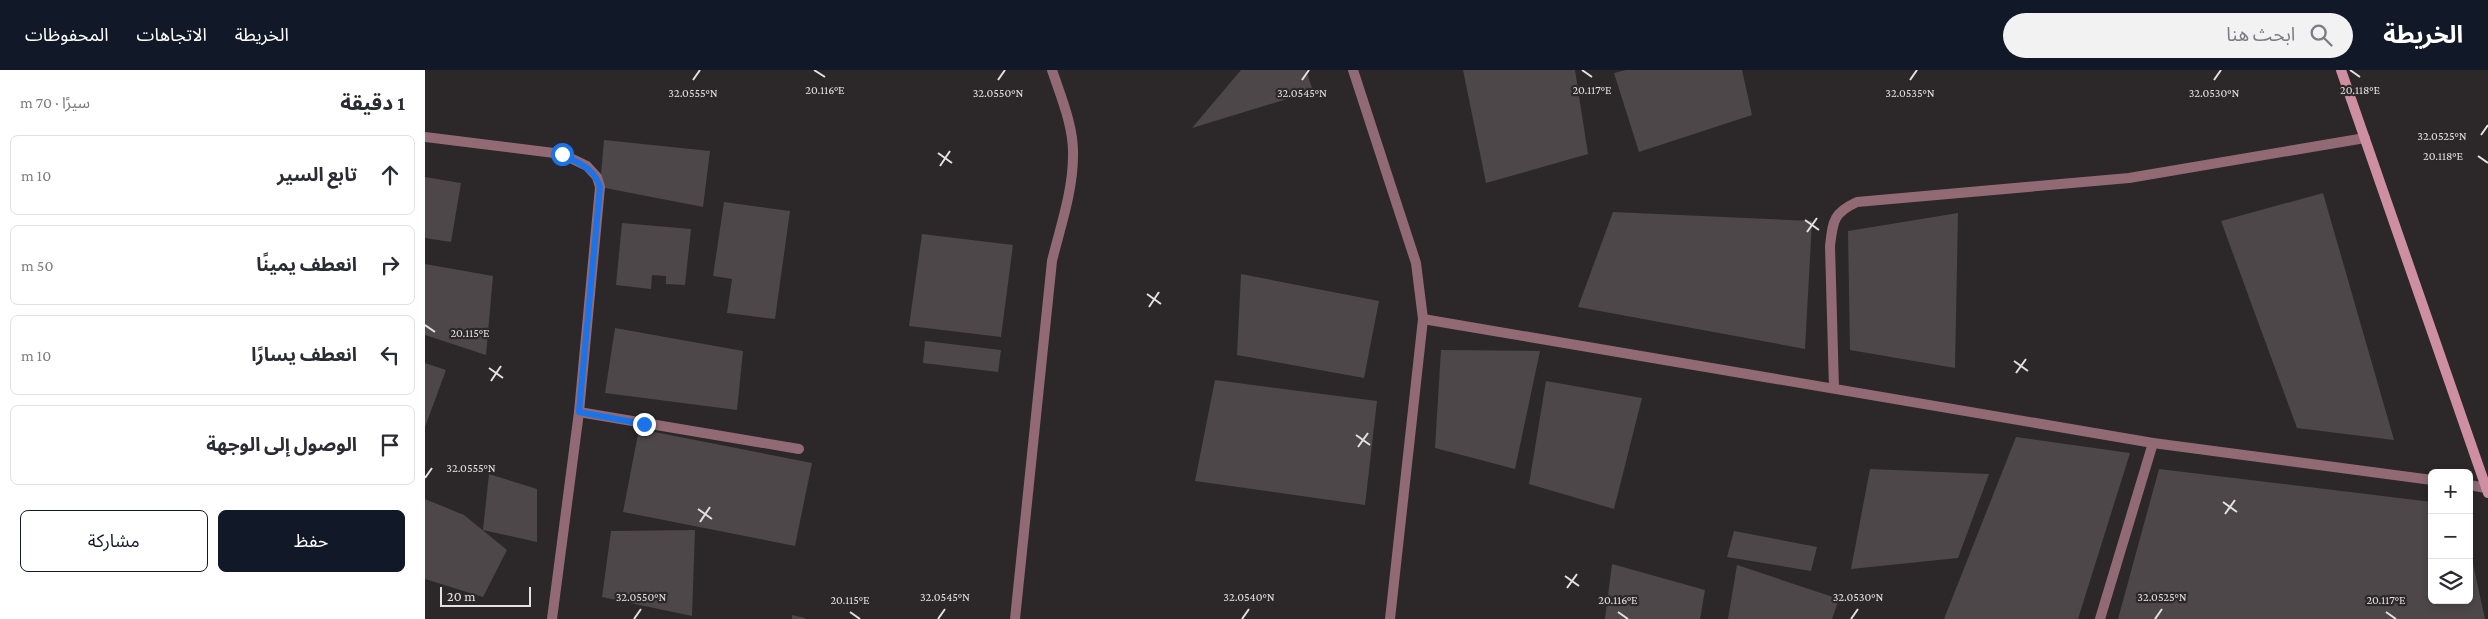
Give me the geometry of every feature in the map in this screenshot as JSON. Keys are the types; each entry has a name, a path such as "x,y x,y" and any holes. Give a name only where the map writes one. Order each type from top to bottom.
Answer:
{"street":[{"path":"1015,619 1052,261 1067,204 1073,155 1066,115 1052,70"},
{"path":"1353,70 1416,263 1423,319 1391,619"},
{"path":"2341,70 2487,490"},
{"path":"425,137 562,154 587,166 597,177 600,187 579,412 552,619"},
{"path":"1833,388 1830,246 1832,225 1841,209 1857,202 2129,178 2365,138"},
{"path":"1423,319 2153,442 2428,479"},
{"path":"579,412 799,449"},
{"path":"2100,619 2153,442"},
{"path":"2473,486 2487,490"}],"building":[{"path":"1241,70 1306,70 1313,91 1192,128"},
{"path":"1463,70 1575,70 1588,154 1486,183"},
{"path":"1626,70 1742,70 1752,115 1639,152 1614,73"},
{"path":"604,140 710,151 703,207 600,187"},
{"path":"425,177 461,183 451,242 425,238"},
{"path":"2323,193 2394,440 2297,428 2221,221"},
{"path":"724,202 790,211 775,319 727,313 732,279 713,276"},
{"path":"1613,212 1812,221 1805,349 1578,307"},
{"path":"1958,213 1955,368 1850,350 1848,231"},
{"path":"622,223 691,229 685,285 666,284 666,276 652,275 651,289 616,285"},
{"path":"922,234 1013,245 1001,337 909,326"},
{"path":"425,264 493,276 486,355 425,335"},
{"path":"1241,274 1379,301 1364,378 1237,355"},
{"path":"615,328 743,351 737,410 605,393"},
{"path":"925,341 1001,350 998,372 923,363"},
{"path":"1441,350 1540,351 1515,469 1435,448"},
{"path":"425,363 446,370 425,427"},
{"path":"1215,380 1377,401 1365,505 1195,481"},
{"path":"1546,381 1642,398 1614,509 1529,484"},
{"path":"639,429 812,463 795,546 623,512"},
{"path":"2016,437 2130,453 2078,619 1944,619"},
{"path":"1870,469 1989,474 1958,558 1851,569"},
{"path":"2159,469 2428,502 2428,604 2473,604 2473,564 2485,619 2118,619"},
{"path":"489,474 537,489 537,542 483,530"},
{"path":"425,499 464,515 507,550 483,597 425,579"},
{"path":"695,530 692,616 602,597 611,531"},
{"path":"1734,531 1817,547 1811,571 1727,557"},
{"path":"1612,564 1705,590 1700,619 1605,619"},
{"path":"1737,565 1839,599 1832,619 1728,619"},
{"path":"792,615 805,618 805,619 792,619"}],"route":[{"path":"562,154 587,166 597,177 600,187 579,412 644,424"}]}
